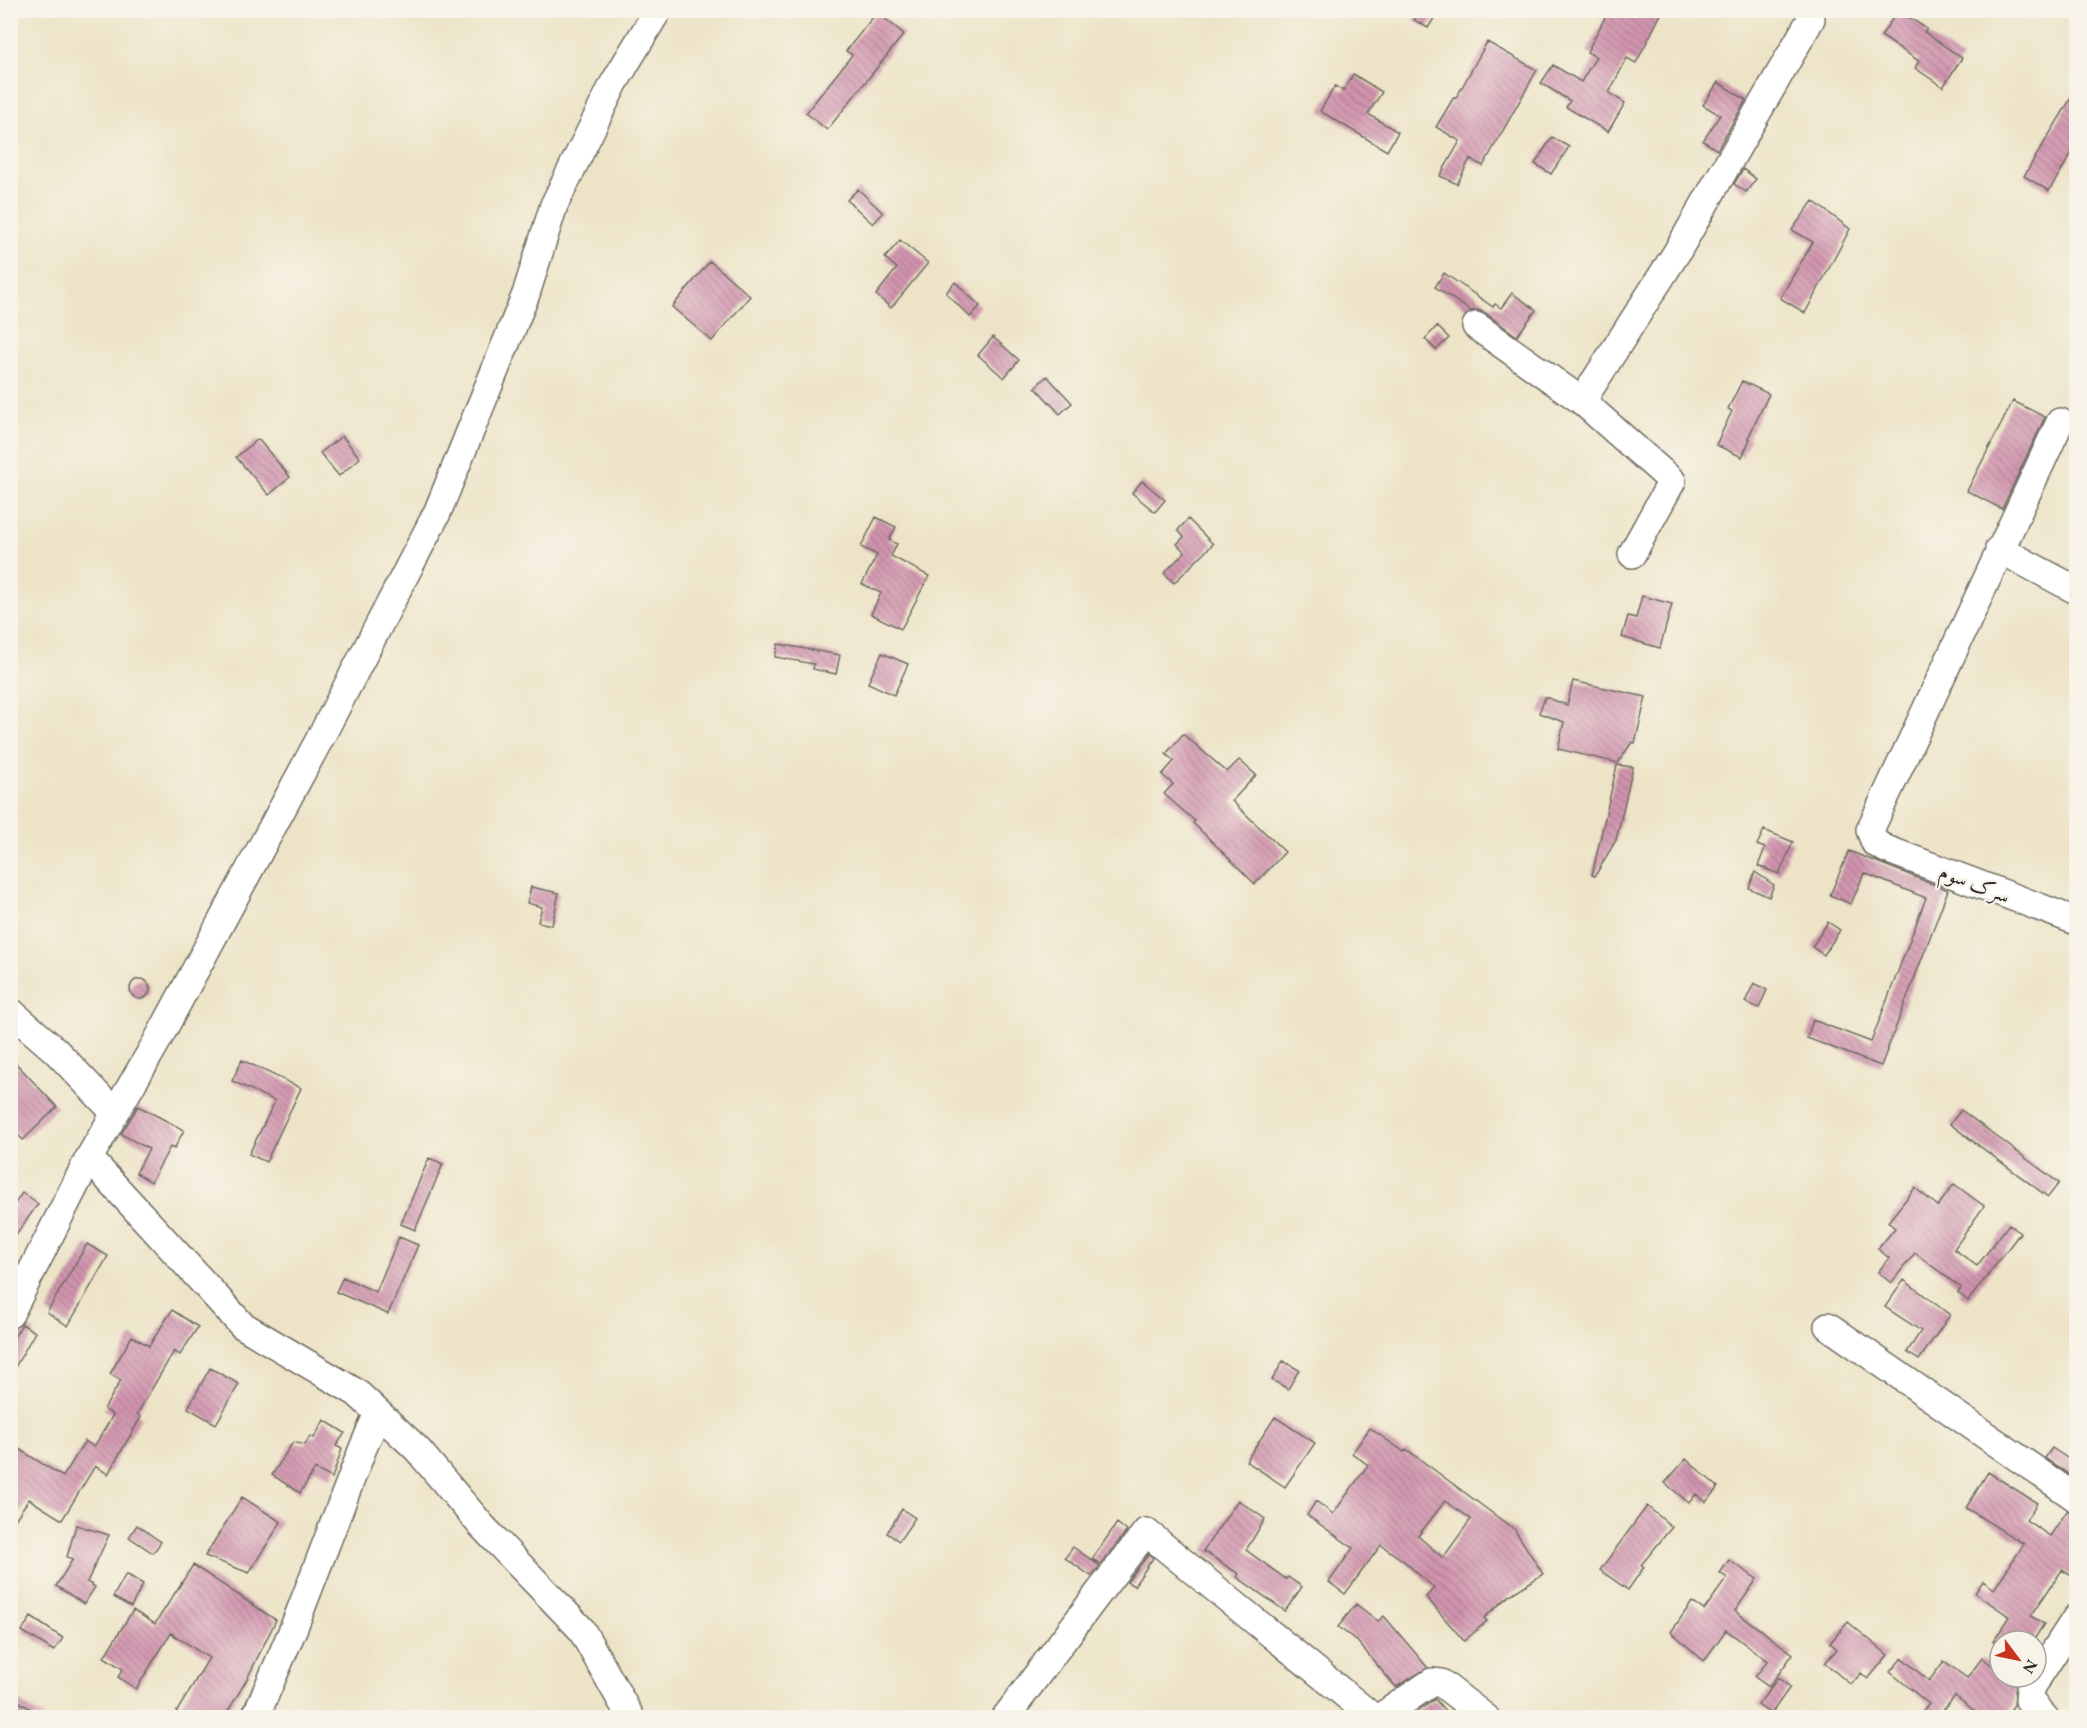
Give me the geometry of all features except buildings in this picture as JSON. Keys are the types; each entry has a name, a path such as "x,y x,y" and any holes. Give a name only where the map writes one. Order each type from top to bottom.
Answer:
{"street":[{"path":"10,1314 17,1285 114,1112 156,1044 324,731 437,513 526,294 554,205 614,83 658,10"},
{"path":"1582,401 1711,195 1811,19 1810,10"},
{"path":"1476,326 1582,401 1672,481 1632,554"},
{"path":"2060,422 1999,549 2076,590"},
{"name":"سرک سوم","path":"1999,549 1870,830 1875,843 1896,853 2076,921"},
{"path":"10,1011 56,1051 114,1112"},
{"path":"89,1158 242,1325 357,1393 417,1449 482,1525 581,1629 631,1718"},
{"path":"1828,1326 2076,1498"},
{"path":"255,1718 294,1627 378,1413"},
{"path":"1005,1718 1146,1532 1374,1718"},
{"path":"2045,1718 2029,1700 2030,1689 2076,1618"},
{"path":"1379,1718 1432,1682 1441,1683 1486,1718"}]}
